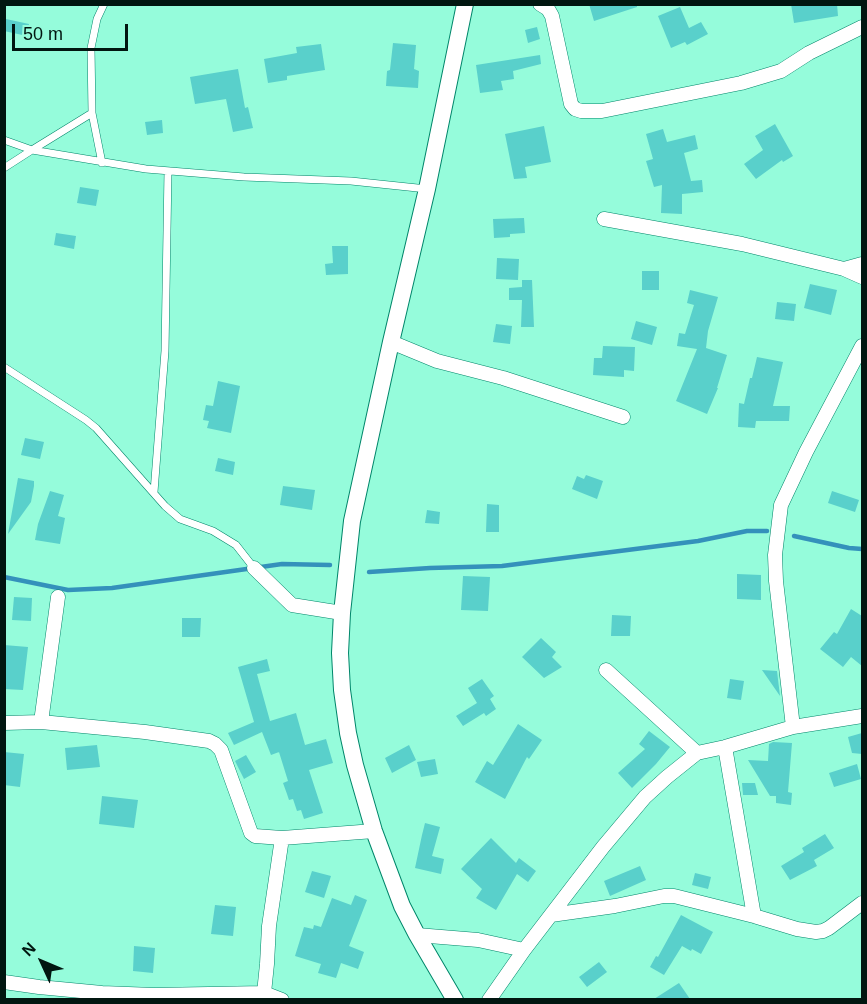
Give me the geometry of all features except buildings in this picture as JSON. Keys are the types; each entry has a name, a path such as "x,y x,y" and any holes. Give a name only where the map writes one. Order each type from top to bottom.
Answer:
{"street":[{"path":"455,999 402,906 374,831 348,733 340,653 352,521 427,189 465,4"},
{"path":"540,4 548,9 552,16 571,104 575,109 581,111 602,111 741,83 781,71 809,53 862,27"},
{"path":"604,219 742,244 844,269 862,277"},
{"path":"844,269 862,264"},
{"path":"391,342 437,361 503,378 622,417"},
{"path":"793,728 776,581 775,555 781,505 806,452 861,351"},
{"path":"254,568 292,605 342,614"},
{"path":"41,722 58,597"},
{"path":"606,670 698,753"},
{"path":"489,999 603,847 645,797 698,753 793,728 862,716"},
{"path":"4,723 41,722 209,741 221,750 251,833 258,837 282,838 374,831"},
{"path":"725,747 754,916"},
{"path":"264,993 269,926 282,838"},
{"path":"551,915 674,896 797,929 824,932 862,903"},
{"path":"417,935 478,940 524,950"},
{"path":"4,982 153,997 264,993 282,999"}],"lane":[{"path":"102,162 92,113 91,48 97,19 104,4"},
{"path":"4,168 92,113"},
{"path":"4,140 32,150 168,171 244,177 351,181 427,189"},
{"path":"154,492 165,351 168,171"},
{"path":"4,367 96,428 165,506 180,519 213,531 236,545 254,568"}],"waterway":[{"path":"369,572 502,566 698,541 747,531 767,531"},
{"path":"794,536 862,549"},
{"path":"4,577 68,590 112,588 282,564 330,565"}]}
